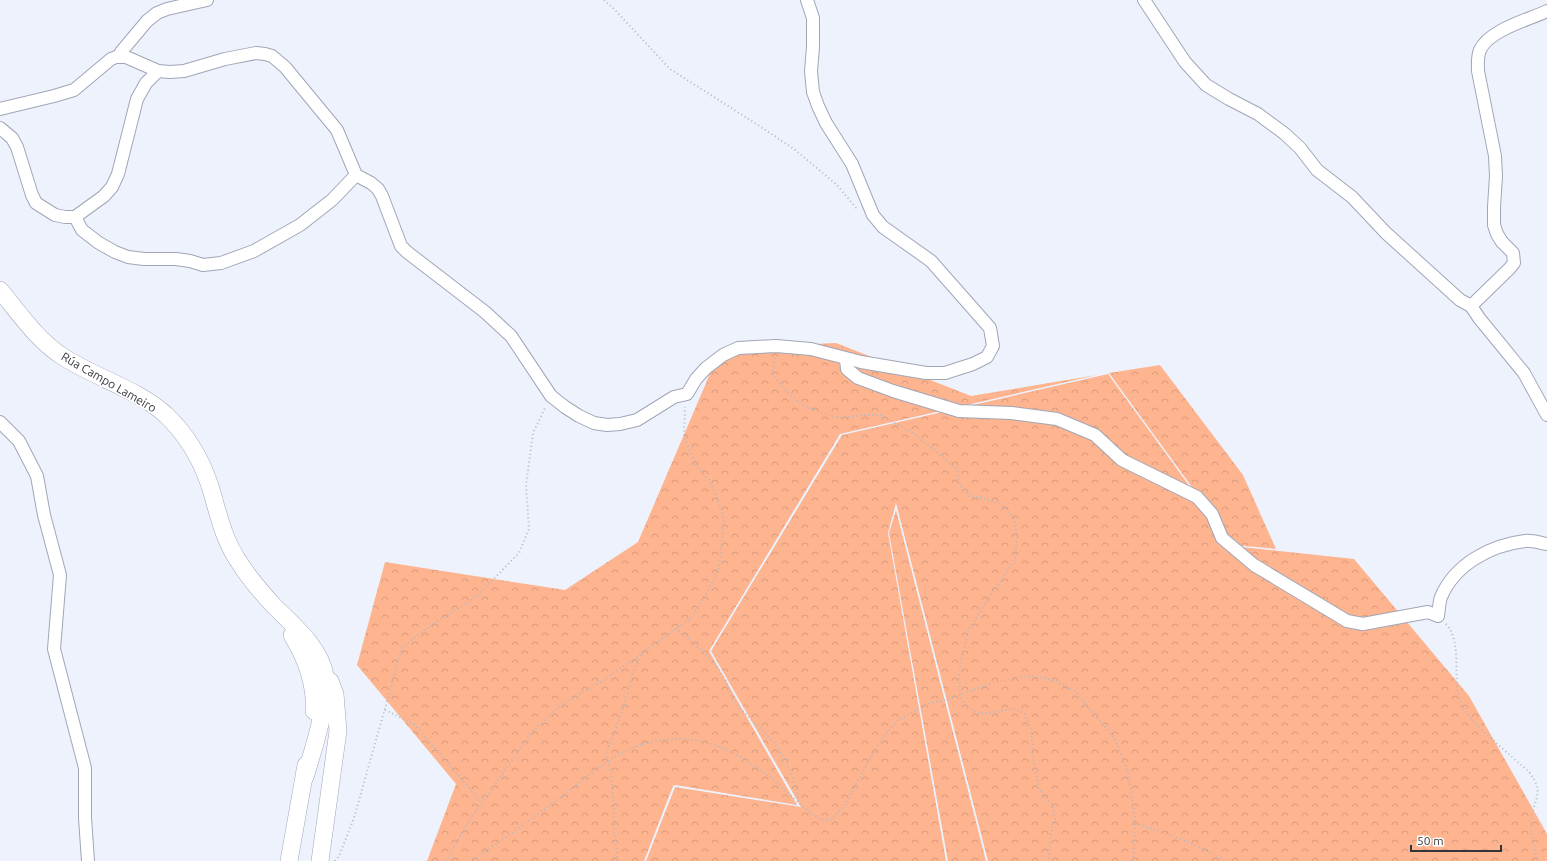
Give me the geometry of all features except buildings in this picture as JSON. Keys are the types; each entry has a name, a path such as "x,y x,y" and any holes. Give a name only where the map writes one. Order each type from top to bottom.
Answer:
{"street":[{"path":"121,56 121,52 147,21 157,13 167,9 207,0"},
{"path":"0,109 74,90 111,59 121,56 158,71 184,71 225,59 256,53 272,56 285,67 337,130 356,175 371,183 378,189 401,246 486,312 511,336 550,396 564,407 594,423 608,426 637,420 674,397 687,394 696,379 706,368 723,355 738,348 776,346 811,349 907,371 926,373 945,373 973,364 987,356 993,346 990,328 931,262 883,227 873,215 852,164 826,123 818,106 813,92 811,71 813,47 812,18 807,0"},
{"path":"1144,0 1184,62 1206,85 1258,114 1285,134 1300,148 1317,170 1352,197 1386,233 1460,300 1471,306 1524,373 1547,415"},
{"path":"1471,306 1514,263 1513,253 1502,242 1494,225 1496,176 1495,156 1477,60 1480,49 1487,40 1497,33 1547,11"},
{"path":"0,128 12,138 17,147 32,195 36,203 55,215 75,217 104,196 112,187 118,174 137,99 146,83 158,71"},
{"path":"75,217 82,230 115,252 128,257 144,260 176,258 203,265 221,263 254,251 300,225 332,200 356,175"},
{"name":"Rúa Campo Lameiro","path":"0,290 42,340 50,347 76,365 141,397 174,423 189,443 204,471 222,526 231,548 248,576 274,605"},
{"path":"846,358 847,369 858,378 929,402 960,411 1011,413 1057,419 1095,435 1122,460 1197,497 1212,514 1222,538 1254,565 1347,621 1363,624 1428,612 1438,616 1440,598 1454,574 1470,561 1498,548 1512,544 1527,541 1547,544"},
{"path":"0,422 19,441 37,476 44,515 60,575 54,649 85,768 85,818 88,861"},
{"path":"274,605 297,645 324,703 333,737 334,763 320,861"},
{"path":"274,605 310,644 320,661 325,675 324,703 305,777 289,861"},
{"path":"305,777 307,749 314,713 324,703"}],"path":[{"path":"604,0 628,23 670,68 794,149 837,185 856,208 865,216 873,215"},
{"path":"776,346 772,373 784,389 801,404 821,413 839,418 880,415 914,433 956,468 960,486 969,496 983,498 1000,504 1014,518 1017,536 1014,559 968,630 959,672 960,695 966,707 980,714 1014,710 1025,714 1032,729 1034,764 1039,790 1052,805 1055,819 1050,837 1050,861"},
{"path":"446,861 467,824 531,733 562,704 604,680 691,618 711,585 718,571 724,519 717,497 709,480 697,467 684,434 684,412 687,394"},
{"path":"335,861 339,856 354,818 402,648 424,631 477,596 519,553 529,529 526,485 533,433 550,396"},
{"path":"1438,616 1450,628 1454,639 1461,704 1472,719 1537,781 1539,792 1531,823 1537,861"},
{"path":"676,628 712,661 724,676 732,698 742,711 773,741 789,769 798,790 798,801"},
{"path":"618,861 614,833 614,808 609,761 606,753 621,715 634,670 642,654"},
{"path":"472,861 562,796 588,774 621,753 663,739 679,739 713,744 754,766 782,786 810,812 822,820 832,819 844,806 876,748 887,732 898,720 930,703 960,695 992,683 1028,676 1046,678 1064,684 1075,691 1115,739 1128,773 1135,823 1133,861"},
{"path":"385,710 414,724 482,802"},
{"path":"1135,823 1183,840 1214,854 1224,861"}],"green space":[{"path":"836,343 971,396 1097,375 840,434 709,651 797,805 675,785 673,786 644,861 427,861 456,784 357,665 385,562 565,590 638,542 721,348"},
{"path":"1160,365 1243,475 1276,549 1234,545 1109,373"},
{"path":"1108,374 1233,546 1354,559 1469,696 1547,834 1547,861 988,861 896,503 888,533 946,861 646,861 675,787 801,807 711,651 842,435"},
{"path":"896,510 986,861 948,861 889,533"}]}
